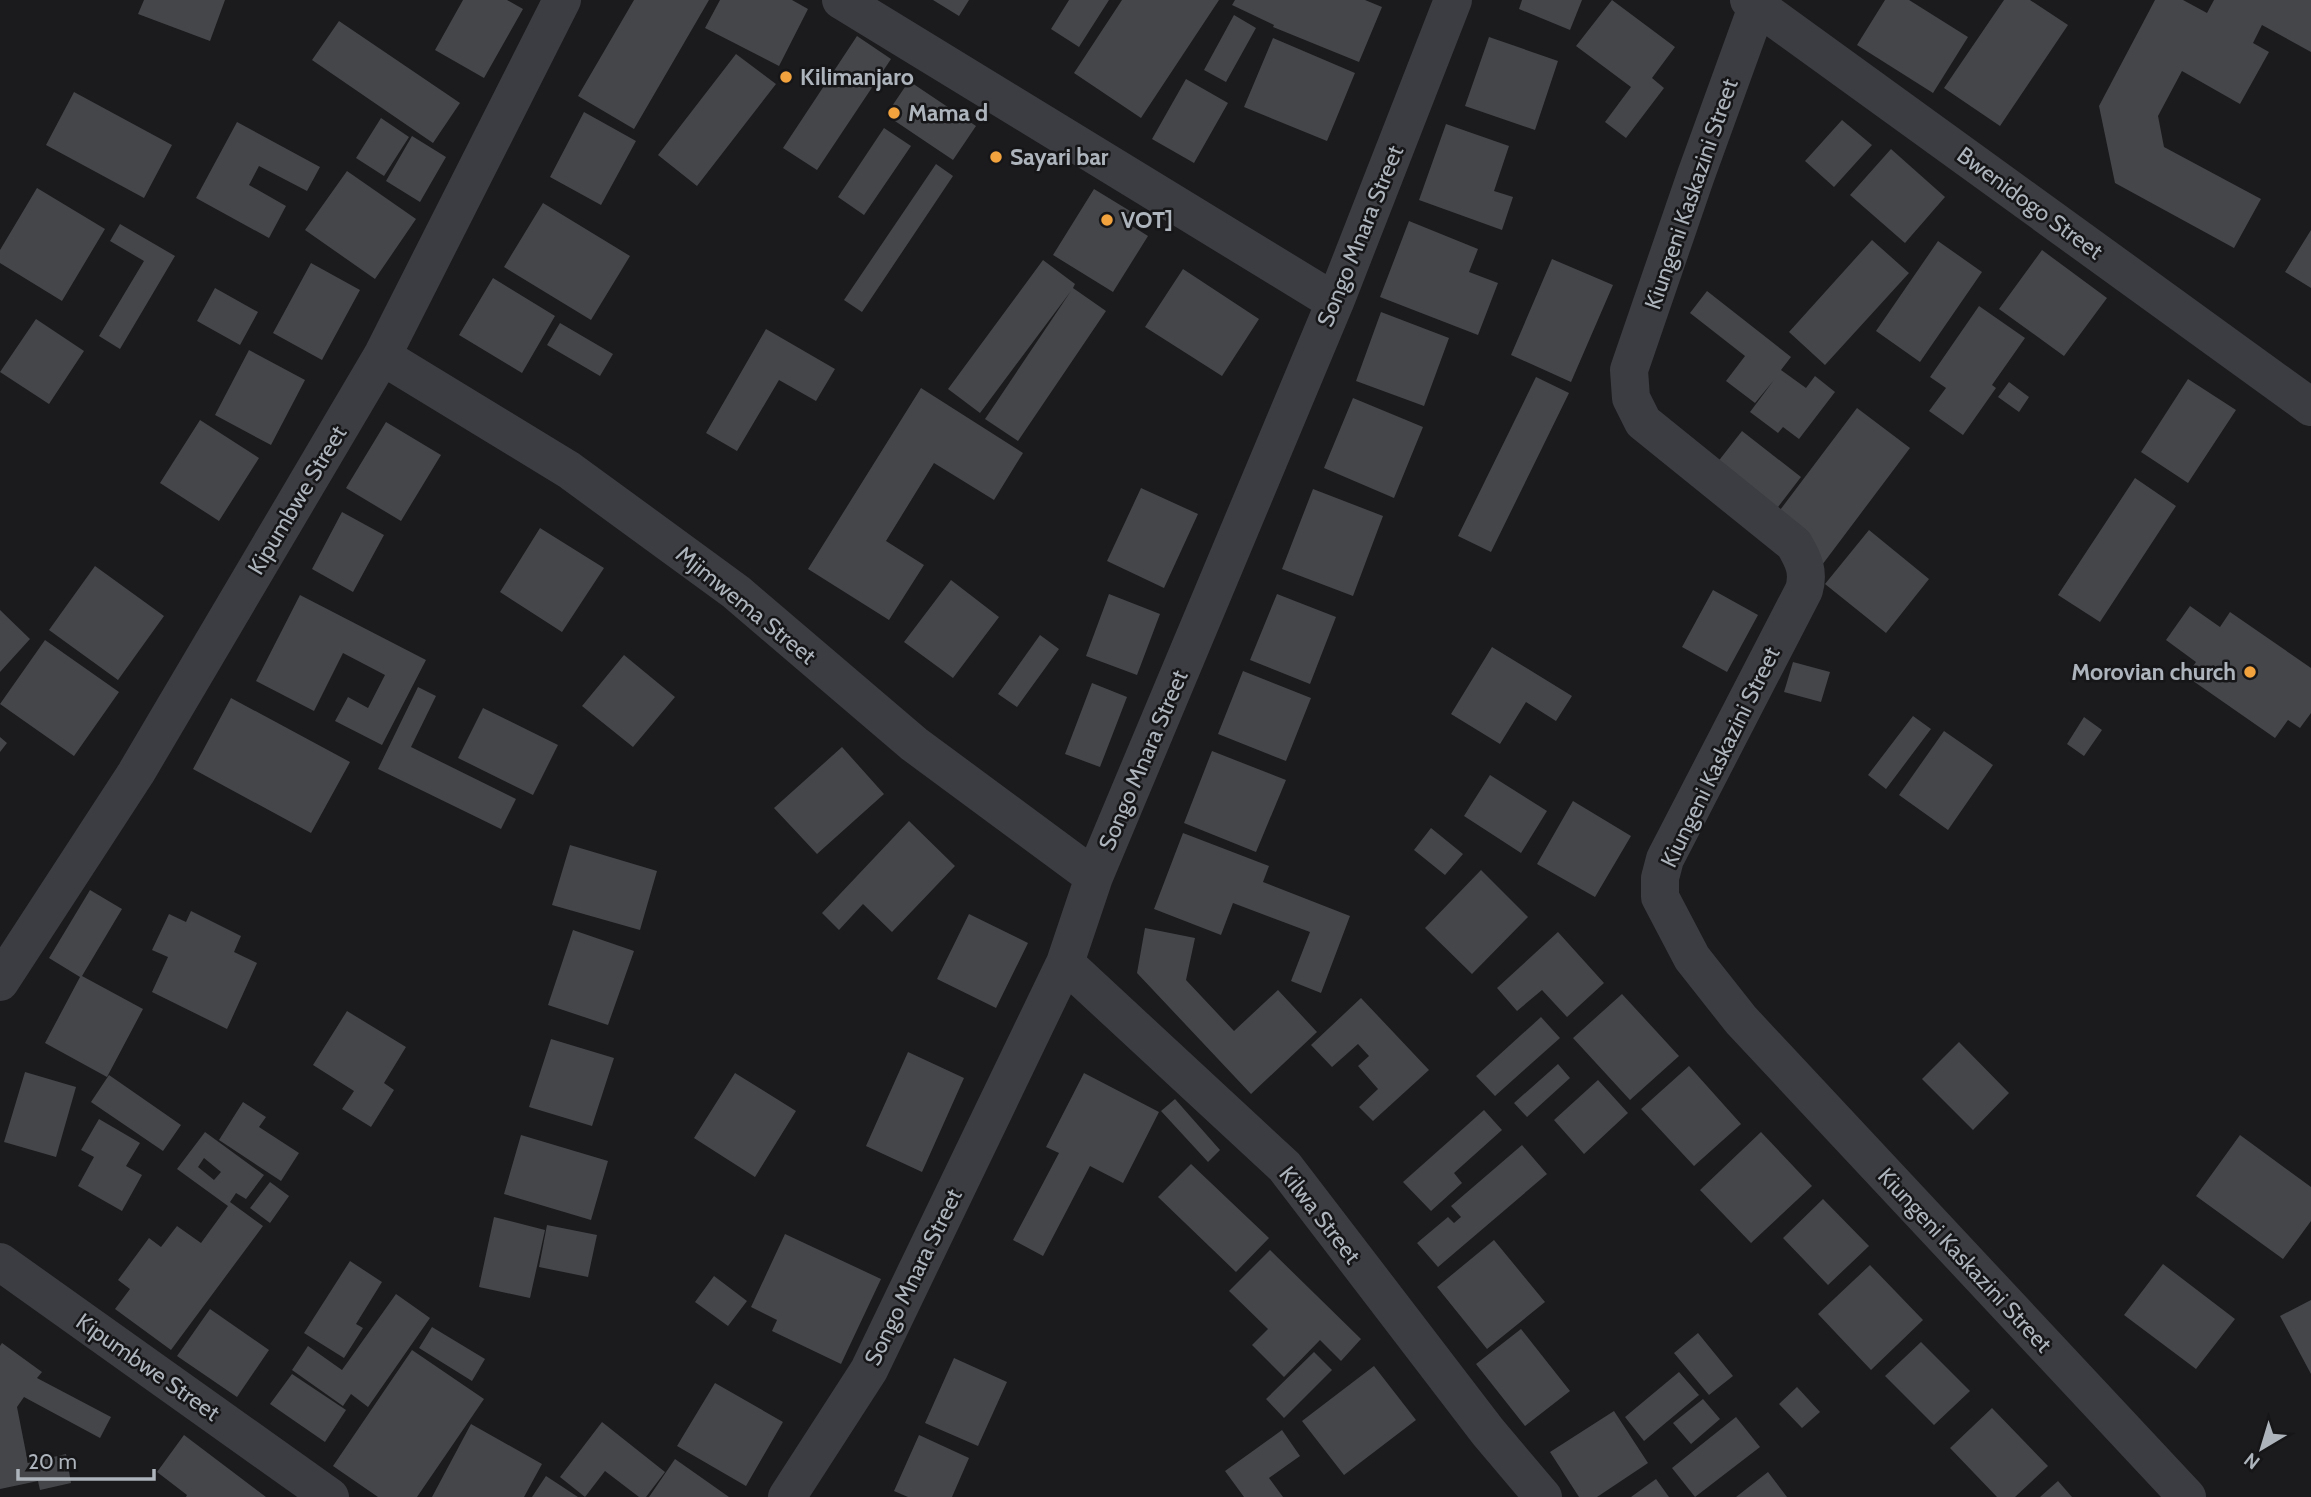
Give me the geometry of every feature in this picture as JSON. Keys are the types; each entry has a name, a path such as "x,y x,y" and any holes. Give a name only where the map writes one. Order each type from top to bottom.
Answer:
{"street":[{"name":"Kipumbwe Street","path":"0,982 136,773 382,356 562,0"},
{"path":"841,0 1335,302"},
{"name":"Songo Mnara Street","path":"787,1497 869,1370 1065,963 1094,877 1335,302 1453,0"},
{"name":"Bwenidogo Street","path":"1753,3 2311,407"},
{"name":"Kiungeni Kaskazini Street","path":"1753,3 1629,370 1631,398 1643,422 1794,544 1808,575 1804,590 1665,859 1660,878 1660,897 1692,958 1741,1020 2187,1497"},
{"name":"Mjimwema Street","path":"382,356 569,470 725,584 914,744 1094,877"},
{"name":"Kilwa Street","path":"1065,963 1285,1167 1489,1432 1543,1497"},
{"name":"Kipumbwe Street","path":"0,1262 330,1497"}],"building":[{"path":"144,0 225,0 210,41 138,14"},
{"path":"463,0 507,0 523,9 484,78 435,50"},
{"path":"634,0 709,0 634,129 578,96"},
{"path":"720,0 792,0 808,9 779,66 705,28"},
{"path":"933,0 969,0 959,16"},
{"path":"1069,0 1109,0 1079,47 1051,29"},
{"path":"1122,0 1219,0 1141,118 1074,73"},
{"path":"1235,0 1365,0 1382,7 1359,62 1273,27 1274,25 1232,5"},
{"path":"1522,0 1582,0 1570,30 1519,9"},
{"path":"1612,0 1675,47 1652,78 1664,88 1626,138 1605,122 1631,87 1576,46"},
{"path":"1885,0 1909,0 1968,37 1933,93 1857,45"},
{"path":"2004,0 2030,0 2068,25 2000,126 1944,88"},
{"path":"2155,0 2183,0 2207,13 2214,0 2311,0 2311,52 2262,25 2253,43 2269,52 2240,104 2182,71 2158,116 2164,147 2261,199 2234,248 2115,183 2099,106"},
{"path":"1234,15 1256,28 1226,82 1204,70"},
{"path":"339,21 460,103 433,143 312,60"},
{"path":"857,36 891,59 817,170 783,148"},
{"path":"1489,37 1558,61 1535,130 1465,106"},
{"path":"1273,38 1355,73 1327,141 1244,107"},
{"path":"736,54 776,84 697,186 658,155"},
{"path":"1186,79 1228,103 1194,163 1152,139"},
{"path":"909,81 976,126 953,160 886,115"},
{"path":"74,92 172,145 144,198 46,145"},
{"path":"584,112 636,141 601,205 550,177"},
{"path":"381,118 409,137 384,176 356,158"},
{"path":"1842,120 1872,145 1834,187 1805,161"},
{"path":"237,122 320,167 307,191 259,166 249,185 286,206 269,238 196,198"},
{"path":"1446,124 1509,146 1494,191 1513,197 1502,230 1419,200"},
{"path":"884,128 911,146 864,215 838,197"},
{"path":"412,136 446,157 420,202 386,181"},
{"path":"1891,149 1945,197 1905,243 1850,195"},
{"path":"936,164 953,176 862,312 844,300"},
{"path":"347,171 416,219 375,279 305,230"},
{"path":"37,188 105,229 62,301 0,263 0,250"},
{"path":"1094,189 1130,211 1124,221 1148,236 1113,292 1053,255"},
{"path":"543,203 630,256 591,320 504,267"},
{"path":"1409,221 1478,249 1469,272 1498,283 1478,335 1380,297"},
{"path":"120,224 175,256 120,349 99,336 144,261 110,241"},
{"path":"2311,230 2311,288 2285,272"},
{"path":"1872,240 1909,273 1825,365 1789,332"},
{"path":"1938,241 1982,272 1920,362 1876,331"},
{"path":"2042,250 2107,298 2064,356 1999,309"},
{"path":"1552,259 1613,285 1571,382 1511,355"},
{"path":"1043,260 1075,284 1073,288 1106,311 1018,441 985,419 1071,291 980,413 948,389"},
{"path":"311,263 360,290 322,360 273,333"},
{"path":"1183,269 1259,319 1222,376 1145,327"},
{"path":"493,278 555,316 522,373 459,335"},
{"path":"215,288 258,312 240,345 197,321"},
{"path":"1707,291 1791,357 1781,370 1806,388 1815,376 1835,392 1799,439 1783,427 1778,433 1750,412 1774,380 1755,403 1726,381 1745,356 1690,313"},
{"path":"1979,306 2025,338 1992,385 1996,388 1963,435 1929,411 1946,388 1930,377"},
{"path":"1381,312 1449,338 1424,406 1356,381"},
{"path":"36,319 84,351 49,404 0,372"},
{"path":"560,323 613,354 600,376 547,345"},
{"path":"766,329 835,369 816,401 779,380 737,451 706,433"},
{"path":"249,350 305,380 271,445 215,415"},
{"path":"1536,377 1569,393 1491,552 1458,536"},
{"path":"2188,379 2236,410 2188,483 2141,452"},
{"path":"2009,382 2029,397 2019,412 1998,397"},
{"path":"921,388 1023,453 994,500 934,463 886,541 924,565 889,620 808,569"},
{"path":"1353,398 1423,427 1394,498 1324,468"},
{"path":"1857,408 1910,448 1819,569 1765,530"},
{"path":"200,420 259,458 219,521 160,483"},
{"path":"386,422 441,455 401,521 346,488"},
{"path":"1742,431 1801,477 1765,524 1706,477"},
{"path":"2135,478 2176,506 2100,622 2058,595"},
{"path":"1141,488 1198,514 1164,588 1107,561"},
{"path":"1313,489 1383,516 1353,596 1282,569"},
{"path":"342,512 384,535 353,592 312,569"},
{"path":"540,528 604,568 562,632 500,592"},
{"path":"1869,530 1929,579 1886,633 1825,584"},
{"path":"95,566 164,616 118,680 49,630"},
{"path":"951,580 999,617 953,678 904,642"},
{"path":"1713,590 1758,615 1727,672 1682,647"},
{"path":"1109,594 1160,614 1137,675 1086,656"},
{"path":"1277,594 1336,617 1310,684 1250,660"},
{"path":"300,595 426,660 382,745 335,721 348,697 368,708 385,675 343,653 314,711 256,681"},
{"name":"Morovian church","path":"2190,606 2220,627 2230,612 2311,668 2311,713 2300,728 2288,720 2275,738 2186,676 2196,662 2166,640"},
{"path":"0,610 30,639 0,672"},
{"path":"1040,635 1059,649 1017,707 998,694"},
{"path":"45,640 119,692 74,756 0,704"},
{"path":"1492,647 1572,696 1556,721 1526,702 1500,744 1451,714"},
{"path":"624,655 675,697 633,747 582,706"},
{"path":"1793,662 1830,672 1821,702 1784,692"},
{"path":"1243,671 1311,698 1286,761 1218,734"},
{"path":"1092,683 1127,697 1100,767 1065,754"},
{"path":"418,687 436,696 411,747 516,799 501,829 378,769"},
{"path":"231,698 350,762 311,833 193,769"},
{"path":"483,708 558,745 533,795 458,758"},
{"path":"1913,716 1931,729 1886,789 1868,775"},
{"path":"2084,717 2102,730 2084,756 2067,744"},
{"path":"1944,731 1993,765 1948,830 1899,795"},
{"path":"0,737 7,743 0,752"},
{"path":"842,747 884,794 817,854 774,808"},
{"path":"1212,751 1286,780 1256,852 1184,823"},
{"path":"1490,775 1547,811 1521,853 1464,816"},
{"path":"1573,801 1631,836 1595,897 1537,864"},
{"path":"909,821 955,866 892,932 863,904 839,930 822,913"},
{"path":"1431,828 1463,854 1445,875 1414,850"},
{"path":"1183,833 1269,866 1263,882 1350,916 1321,993 1291,981 1310,932 1233,903 1221,935 1154,909"},
{"path":"570,845 657,871 640,930 552,905"},
{"path":"1481,870 1528,917 1472,974 1425,928"},
{"path":"90,890 122,909 82,976 143,1009 107,1077 45,1043 80,977 49,958"},
{"path":"191,911 241,936 234,952 257,963 227,1029 152,992 168,957 152,950 169,914 186,922"},
{"path":"969,914 1028,943 996,1008 937,979"},
{"path":"1145,928 1195,938 1186,980 1234,1031 1278,990 1317,1032 1251,1094 1137,973"},
{"path":"573,930 634,951 608,1025 548,1005"},
{"path":"1558,932 1604,983 1567,1017 1542,990 1517,1011 1497,988"},
{"path":"1622,994 1679,1056 1630,1100 1573,1038"},
{"path":"1361,998 1429,1070 1373,1121 1359,1107 1378,1089 1358,1066 1369,1056 1358,1044 1332,1067 1311,1045"},
{"path":"347,1011 406,1047 384,1083 394,1090 371,1127 342,1109 354,1091 313,1065"},
{"path":"1541,1017 1560,1038 1495,1096 1476,1076"},
{"path":"551,1039 614,1058 592,1126 529,1107"},
{"path":"1959,1042 2009,1093 1973,1130 1922,1079"},
{"path":"908,1052 964,1078 922,1172 866,1146"},
{"path":"1558,1064 1570,1078 1527,1117 1514,1103"},
{"path":"1689,1066 1741,1124 1694,1166 1641,1109"},
{"path":"25,1072 76,1087 56,1157 4,1142"},
{"path":"735,1073 796,1111 755,1177 694,1138"},
{"path":"1084,1073 1159,1112 1123,1183 1090,1166 1043,1256 1013,1240 1059,1153 1046,1147"},
{"path":"109,1075 181,1125 163,1151 91,1102"},
{"path":"1598,1080 1628,1113 1584,1154 1554,1120"},
{"path":"1175,1099 1220,1150 1208,1162 1161,1111"},
{"path":"243,1102 266,1117 259,1127 299,1153 281,1181 219,1140"},
{"path":"1484,1110 1502,1130 1454,1173 1462,1183 1431,1211 1403,1182"},
{"path":"99,1119 140,1143 126,1166 142,1175 122,1211 78,1186 94,1157 81,1150"},
{"path":"205,1132 264,1175 246,1199 236,1193 230,1202 263,1226 171,1350 115,1309 130,1289 118,1280 149,1238 161,1247 177,1226 201,1243 228,1206 177,1169","holes":["204,1158 221,1172 214,1180 198,1167"]},
{"path":"1761,1132 1812,1186 1751,1243 1700,1190"},
{"path":"521,1135 608,1161 591,1220 504,1194"},
{"path":"2240,1135 2311,1187 2311,1221 2283,1259 2196,1196"},
{"path":"1522,1145 1547,1174 1438,1267 1417,1243 1448,1217 1454,1223 1461,1217 1451,1206"},
{"path":"1191,1164 1269,1238 1236,1272 1158,1197"},
{"path":"270,1182 289,1196 270,1223 250,1208"},
{"path":"1823,1199 1869,1246 1828,1285 1783,1238"},
{"path":"494,1217 545,1230 530,1298 479,1287"},
{"path":"547,1225 597,1235 588,1277 539,1267"},
{"path":"785,1234 881,1279 841,1364 772,1331 777,1320 751,1307"},
{"path":"1494,1240 1545,1302 1487,1349 1437,1287"},
{"path":"1270,1250 1361,1339 1341,1361 1320,1340 1284,1377 1252,1345 1268,1329 1229,1291"},
{"path":"350,1261 382,1282 356,1324 363,1328 344,1358 304,1333"},
{"path":"2163,1264 2235,1319 2196,1369 2124,1315"},
{"path":"1870,1265 1923,1320 1871,1370 1818,1314"},
{"path":"714,1276 747,1301 728,1326 695,1302"},
{"path":"396,1294 430,1318 368,1407 351,1394 343,1406 292,1370 308,1346 342,1370"},
{"path":"2311,1300 2311,1374 2280,1316"},
{"path":"210,1309 269,1350 237,1397 177,1356"},
{"path":"432,1327 485,1359 472,1381 419,1348"},
{"path":"1521,1329 1570,1391 1525,1426 1476,1364"},
{"path":"1698,1333 1733,1376 1709,1395 1674,1353"},
{"path":"1921,1342 1970,1391 1934,1425 1885,1376"},
{"path":"2,1343 42,1372 37,1378 111,1417 100,1438 24,1397 17,1407 28,1463 66,1454 71,1483 40,1490 38,1481 0,1489"},
{"path":"412,1350 484,1399 417,1497 378,1497 333,1466"},
{"path":"1314,1352 1332,1370 1284,1418 1266,1399"},
{"path":"954,1358 1007,1382 978,1446 925,1423"},
{"path":"1374,1366 1416,1420 1344,1475 1302,1421"},
{"path":"1679,1372 1699,1395 1644,1441 1625,1417"},
{"path":"292,1374 346,1410 325,1442 270,1404"},
{"path":"715,1383 783,1422 746,1486 677,1446"},
{"path":"1797,1387 1820,1412 1802,1428 1779,1404"},
{"path":"1703,1399 1720,1419 1691,1444 1673,1423"},
{"path":"1992,1408 2048,1466 2015,1497 1997,1497 1950,1448"},
{"path":"1614,1411 1648,1463 1597,1497 1579,1497 1550,1452"},
{"path":"1736,1417 1760,1447 1695,1497 1672,1468"},
{"path":"602,1422 665,1472 646,1497 639,1497 605,1471 585,1497 560,1477"},
{"path":"471,1424 542,1464 524,1497 432,1497"},
{"path":"1282,1430 1300,1456 1269,1478 1283,1497 1244,1497 1225,1471"},
{"path":"184,1435 266,1497 186,1497 187,1495 157,1472"},
{"path":"919,1435 969,1458 952,1497 908,1497 894,1491"},
{"path":"675,1459 729,1497 649,1497"},
{"path":"1768,1472 1787,1497 1736,1497"},
{"path":"546,1476 578,1497 532,1497"},
{"path":"1656,1479 1669,1497 1631,1497"},
{"path":"2058,1481 2072,1497 2040,1497"}],"place":[{"name":"Kilimanjaro","path":"786,77"},
{"name":"Mama d","path":"894,113"},
{"name":"Sayari bar","path":"996,157"},
{"name":"VOT]","path":"1107,220"},
{"name":"Morovian church","path":"2250,672"}]}
